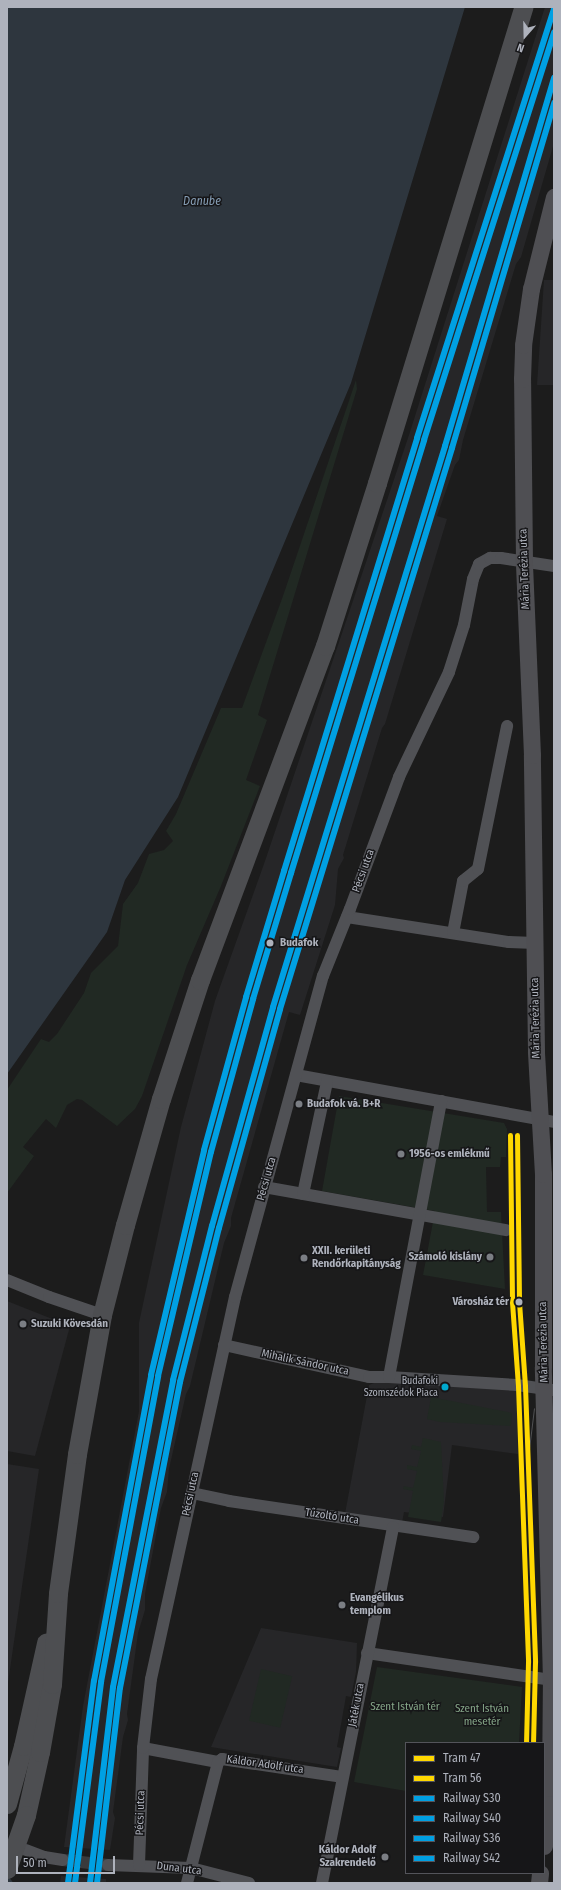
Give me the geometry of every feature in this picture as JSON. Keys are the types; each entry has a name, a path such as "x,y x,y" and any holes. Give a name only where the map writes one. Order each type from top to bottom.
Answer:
{"main road":[{"path":"7,1869 26,1815 40,1752 52,1684 58,1593 77,1454 102,1315 125,1225 159,1106 198,987 325,646 377,483 523,7"},
{"name":"Mária Terézia utca","path":"552,1787 549,1389 543,1174 547,1120 536,1051 532,747 524,562 522,379 523,345 530,289 554,197"},
{"path":"7,1804 23,1746 36,1683 58,1593"},
{"path":"548,1841 552,1787"}],"street":[{"name":"Pécsi utca","path":"140,1865 143,1748 151,1679 224,1345 264,1187 324,976 399,777 449,672 464,625 475,570 479,564 490,558 554,566"},
{"path":"453,933 463,881 478,869 507,726"},
{"path":"347,917 510,942 535,944"},
{"path":"296,1075 327,1082 547,1120"},
{"path":"304,1194 327,1082"},
{"path":"389,1377 441,1102"},
{"path":"264,1187 506,1230"},
{"path":"7,1280 49,1297 102,1315"},
{"name":"Mihalik Sándor utca","path":"224,1345 369,1377 517,1384 549,1389"},
{"name":"Tűzoltó utca","path":"192,1493 229,1501 393,1527 473,1537"},
{"name":"Játék utca","path":"322,1883 393,1527"},
{"path":"367,1653 551,1680"},
{"name":"Káldor Adolf utca","path":"143,1748 218,1762 222,1759 342,1777"},
{"path":"187,1883 218,1762"},
{"path":"26,1850 44,1857 63,1860"},
{"name":"Duna utca","path":"108,1865 191,1868 249,1883"}],"shaded area":[{"path":"545,7 554,7 554,143 521,257 516,264 463,440 459,460 455,465 437,516 447,519 385,724 382,728 343,855 344,858 338,869 335,905 300,1015 289,1012 231,1218 231,1226 224,1243 190,1386 186,1394 169,1469 167,1492 161,1508 145,1594 145,1610 138,1633 127,1714 128,1720 123,1737 113,1812 115,1818 110,1850 64,1847 83,1706 139,1411 139,1323 181,1127 215,1001 264,864 409,435"},
{"path":"544,280 554,280 554,385 537,385"},
{"name":"Suzuki Kövesdán","path":"7,1301 70,1326 35,1456 7,1451"},
{"path":"389,1377 517,1385 518,1454 452,1445 443,1517 404,1512 401,1528 344,1519 369,1385"},
{"path":"7,1464 39,1469 7,1690"},
{"path":"261,1628 357,1643 356,1672 351,1697 346,1696 337,1747 341,1748 337,1767 211,1747"},
{"path":"61,1876 106,1879 106,1883 60,1883"}],"green space":[{"path":"356,380 357,389 258,715 267,720 246,780 260,786 221,886 187,965 142,1096 135,1109 117,1126 82,1100 77,1099 67,1105 56,1128 46,1119 23,1147 34,1156 7,1193 7,1090 41,1039 49,1042 57,1034 84,993 91,973 118,946 123,904 138,883 149,854 164,850 173,841 166,831 176,814 221,708 242,708 283,596"},
{"path":"339,1096 504,1123 507,1129 506,1157 501,1157 500,1167 486,1167 487,1212 501,1212 505,1289 423,1275 435,1211 322,1191"},
{"path":"431,1397 512,1413 511,1426 440,1422 427,1419"},
{"path":"423,1438 441,1442 444,1501 441,1522 408,1517 413,1491 403,1489 404,1486 413,1488 417,1471 407,1469 407,1465 417,1467 421,1451 411,1449 412,1445 421,1447"},
{"name":"Szent István tér","path":"377,1667 522,1687 519,1742 405,1742 405,1791 354,1782"},
{"path":"261,1669 292,1676 280,1728 249,1721"}],"water":[{"name":"Danube","path":"7,7 465,7 351,383 178,797 125,880 107,932 7,1074"}],"waterway":[{"path":"7,1878 11,1883"}],"tunnel":[{"path":"63,1860 108,1865"}],"tram line":[{"name":"56","path":"510,1135 512,1302 518,1386 528,1662 526,1742"},
{"name":"47","path":"517,1135 519,1302 525,1386 535,1662 533,1742"},
{"path":"528,1457 534,1408"}],"rail line":[{"name":"S30","path":"68,1883 94,1681 151,1375 204,1150 246,997 284,871 417,438 554,9"},
{"name":"S36","path":"75,1883 101,1682 158,1376 211,1152 253,999 291,873 424,440 554,32"},
{"name":"S40","path":"90,1883 113,1687 173,1380 212,1226 273,1007 445,446 554,78"},
{"name":"S42","path":"97,1883 120,1688 180,1382 219,1228 280,1009 452,448 554,103"}],"place":[{"name":"Budafok","path":"270,943"},
{"name":"Budafok vá. B+R","path":"299,1104"},
{"name":"1956-os emlékmű","path":"401,1154"},
{"name":"Számoló kislány","path":"490,1257"},
{"name":"XXII. kerületi Rendőrkapitányság","path":"304,1258"},
{"name":"Városház tér","path":"519,1302"},
{"name":"Suzuki Kövesdán","path":"23,1324"},
{"name":"Budafoki Szomszédok Piaca","path":"445,1387"},
{"name":"Evangélikus templom","path":"342,1605"},
{"name":"Káldor Adolf Szakrendelő","path":"385,1857"}],"park label":[{"name":"Szent István mesetér","path":"482,1716"}]}
